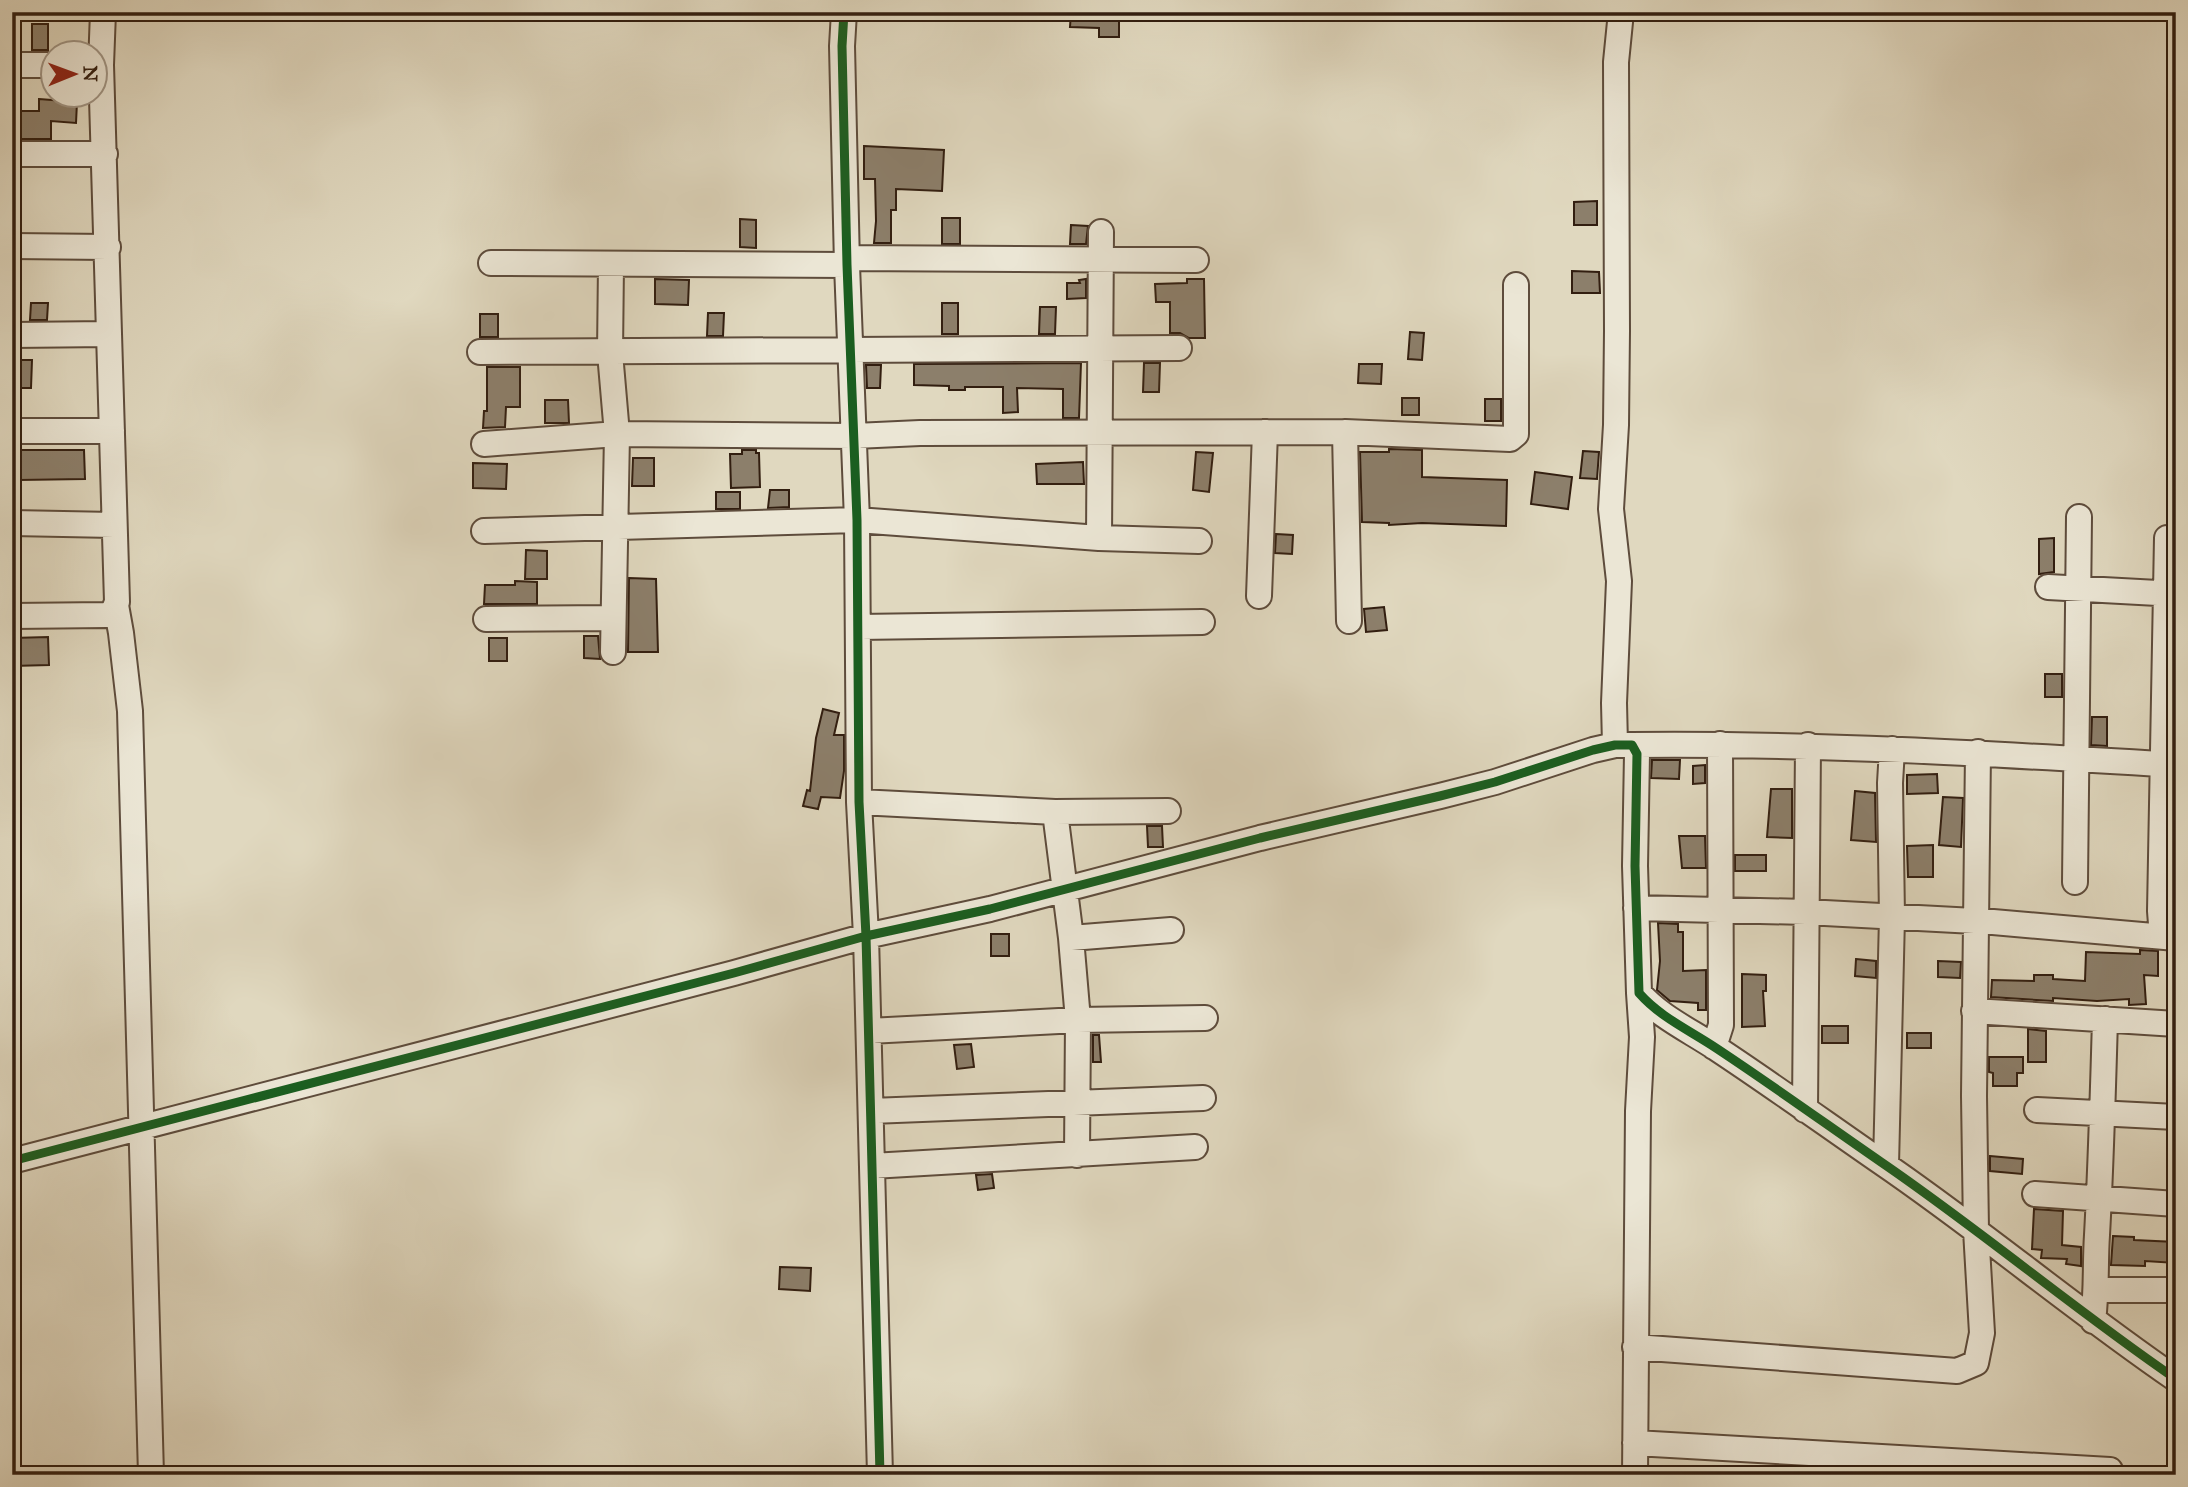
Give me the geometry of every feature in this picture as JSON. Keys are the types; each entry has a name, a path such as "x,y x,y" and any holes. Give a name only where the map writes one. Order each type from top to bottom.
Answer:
{"street":[{"path":"101,38 103,12"},
{"path":"844,12 842,46 847,262 857,520 859,802 869,1031 880,1475"},
{"path":"1621,12 1616,62 1616,425 1611,509 1619,581 1614,703 1623,745 1637,754 1636,908 1642,1037 1638,1111 1634,1475"},
{"path":"12,65 38,65"},
{"path":"12,616 106,615 113,612 116,605 118,588 114,525 108,247 101,108"},
{"path":"12,154 105,154"},
{"path":"1098,538 1102,348 1101,232"},
{"path":"12,246 108,247"},
{"path":"491,263 1196,260"},
{"path":"611,264 610,353 617,435 613,652"},
{"path":"484,444 617,435 855,436 1100,432 1345,432 1513,439 1516,434 1516,285"},
{"path":"12,335 109,334"},
{"path":"480,352 1179,348"},
{"path":"12,431 112,431"},
{"path":"1259,596 1265,432"},
{"path":"1345,432 1349,621"},
{"path":"2075,882 2079,517"},
{"path":"484,531 857,520 1098,538 1199,541"},
{"path":"12,523 114,525"},
{"path":"1636,908 1806,912 1975,921 2169,937 2160,911 2169,765 2171,593 2167,538"},
{"path":"2048,587 2171,593"},
{"path":"116,605 130,711 151,1475"},
{"path":"486,619 613,618"},
{"path":"858,627 1202,622"},
{"path":"1714,1047 1721,1025 1720,744"},
{"path":"12,1161 734,973 866,936 1495,782 1623,745 1808,745 1978,752 2169,765"},
{"path":"1805,1110 1808,745"},
{"path":"1885,1165 1892,917 1892,749"},
{"path":"1635,1348 1956,1371 1976,1363 1982,1333 1976,1230 1975,921 1978,752"},
{"path":"859,802 1055,811 1168,811"},
{"path":"1055,811 1072,938 1078,1020 1077,1155"},
{"path":"1072,938 1171,930"},
{"path":"1639,993 1674,1023 1714,1047 1885,1165 1976,1230 2093,1321 2176,1378"},
{"path":"1975,1011 2176,1024"},
{"path":"869,1031 1078,1020 1205,1018"},
{"path":"2093,1321 2097,1290 2096,1238 2100,1198 2105,1020"},
{"path":"871,1111 1203,1098"},
{"path":"2038,1110 2176,1117"},
{"path":"872,1166 1195,1147"},
{"path":"2035,1194 2176,1204"},
{"path":"2097,1290 2176,1290"},
{"path":"1635,1443 2110,1470"}],"building":[{"path":"1071,12 1119,12 1119,37 1099,37 1099,28 1070,27"},
{"path":"32,24 48,24 48,38 38,38 38,50 32,50"},
{"path":"39,108 77,108 76,123 51,121 51,139 20,139 20,111 39,111"},
{"path":"864,146 944,150 942,191 896,189 896,210 891,210 891,243 874,243 875,179 864,179"},
{"path":"1597,201 1597,225 1574,225 1574,202"},
{"path":"942,218 960,218 960,244 942,244"},
{"path":"740,219 756,220 756,248 740,247"},
{"path":"1071,225 1088,226 1086,244 1070,244"},
{"path":"1572,271 1599,272 1600,293 1572,293"},
{"path":"655,279 689,280 688,305 655,304"},
{"path":"1086,279 1086,298 1067,299 1067,283 1080,283 1079,280"},
{"path":"1187,279 1204,279 1205,338 1189,338 1180,333 1170,333 1170,302 1156,302 1155,284 1187,283"},
{"path":"31,303 48,303 47,320 30,320"},
{"path":"942,303 958,303 958,334 942,334"},
{"path":"1040,307 1056,307 1055,334 1039,334"},
{"path":"708,313 724,313 723,336 707,336"},
{"path":"480,314 498,314 498,337 480,337"},
{"path":"1410,332 1424,333 1422,360 1408,359"},
{"path":"15,360 32,360 31,388 15,388"},
{"path":"1081,363 1079,418 1063,418 1063,389 1017,388 1018,412 1003,413 1003,387 965,387 965,390 949,390 949,386 914,385 914,364"},
{"path":"1144,363 1160,363 1159,392 1143,392"},
{"path":"1359,364 1382,364 1381,384 1358,383"},
{"path":"866,365 881,365 880,388 867,388"},
{"path":"487,367 520,367 520,407 506,407 505,427 483,428 484,411 487,411"},
{"path":"1402,398 1419,398 1419,415 1402,415"},
{"path":"1485,399 1501,399 1501,421 1485,421"},
{"path":"545,400 568,400 569,423 545,423"},
{"path":"1389,449 1422,450 1422,477 1507,480 1506,526 1422,523 1389,525 1362,522 1360,452 1389,452"},
{"path":"18,450 84,450 85,479 19,480"},
{"path":"742,450 756,450 756,453 759,453 760,487 731,488 730,454 742,454"},
{"path":"1583,451 1599,452 1597,479 1580,478"},
{"path":"1196,452 1213,453 1209,492 1193,490"},
{"path":"633,458 654,458 654,486 632,486"},
{"path":"1083,462 1084,484 1037,484 1036,464"},
{"path":"473,463 507,464 506,489 473,488"},
{"path":"1535,472 1572,477 1568,509 1531,504"},
{"path":"770,490 789,490 789,507 768,508"},
{"path":"716,492 740,492 740,509 716,509"},
{"path":"1276,534 1293,535 1292,554 1275,553"},
{"path":"2054,538 2054,572 2039,574 2039,539"},
{"path":"526,550 547,551 547,579 525,579"},
{"path":"629,578 656,579 658,652 628,652"},
{"path":"515,581 537,582 537,604 484,604 485,585 515,585"},
{"path":"1384,607 1387,630 1366,632 1364,609"},
{"path":"584,636 598,636 600,659 584,658"},
{"path":"48,637 49,665 12,666 12,638"},
{"path":"489,638 507,638 507,661 489,661"},
{"path":"2045,674 2062,674 2062,697 2045,697"},
{"path":"823,709 839,713 834,735 844,735 844,771 840,798 821,797 818,809 803,806 807,790 810,791 816,738"},
{"path":"2092,717 2107,717 2107,746 2091,745"},
{"path":"1652,760 1680,760 1679,779 1651,778"},
{"path":"1705,765 1705,783 1693,784 1693,766"},
{"path":"1937,774 1938,793 1907,794 1907,775"},
{"path":"1771,789 1792,789 1792,838 1767,837"},
{"path":"1855,791 1875,793 1876,842 1851,840"},
{"path":"1943,797 1963,798 1961,847 1939,845"},
{"path":"1147,826 1162,826 1163,847 1148,847"},
{"path":"1679,836 1705,836 1706,868 1682,868"},
{"path":"1933,845 1933,877 1908,877 1907,846"},
{"path":"1735,855 1766,855 1766,871 1735,871"},
{"path":"1658,923 1678,924 1678,932 1683,932 1683,971 1706,970 1706,1010 1698,1010 1698,1003 1670,1001 1657,990 1660,961"},
{"path":"991,934 1009,934 1009,956 991,956"},
{"path":"2140,950 2158,951 2158,976 2144,975 2146,1004 2129,1005 2129,999 2097,1001 2053,998 2053,1001 1991,997 1992,980 2034,981 2034,975 2053,975 2053,979 2085,981 2086,952 2140,954"},
{"path":"1856,959 1876,961 1876,978 1855,976"},
{"path":"1938,961 1961,962 1960,978 1938,977"},
{"path":"1742,974 1766,975 1766,991 1763,991 1765,1026 1742,1027"},
{"path":"1822,1026 1848,1026 1848,1043 1822,1043"},
{"path":"2028,1029 2046,1031 2046,1062 2028,1062"},
{"path":"1907,1033 1931,1033 1931,1048 1907,1048"},
{"path":"1093,1035 1099,1035 1101,1062 1093,1062"},
{"path":"971,1044 974,1067 957,1069 954,1045"},
{"path":"1989,1057 2023,1057 2023,1073 2017,1073 2017,1086 1993,1086"},
{"path":"1990,1156 2023,1159 2022,1174 1990,1171"},
{"path":"992,1174 994,1188 978,1190 976,1175"},
{"path":"2034,1209 2063,1211 2062,1245 2081,1247 2081,1266 2066,1264 2067,1259 2041,1258 2042,1250 2032,1249"},
{"path":"2113,1236 2176,1242 2176,1263 2145,1261 2145,1266 2111,1265"},
{"path":"780,1267 811,1268 810,1291 779,1289"}],"cycle path":[{"path":"844,12 842,46 847,265 857,520 859,802 866,936 880,1475"},
{"path":"12,1161 734,973 866,936 990,909 1260,838 1495,782 1593,750 1615,745 1632,745 1637,754 1635,866 1639,993 1665,1016 1758,1076 1919,1188 2176,1379"}]}
